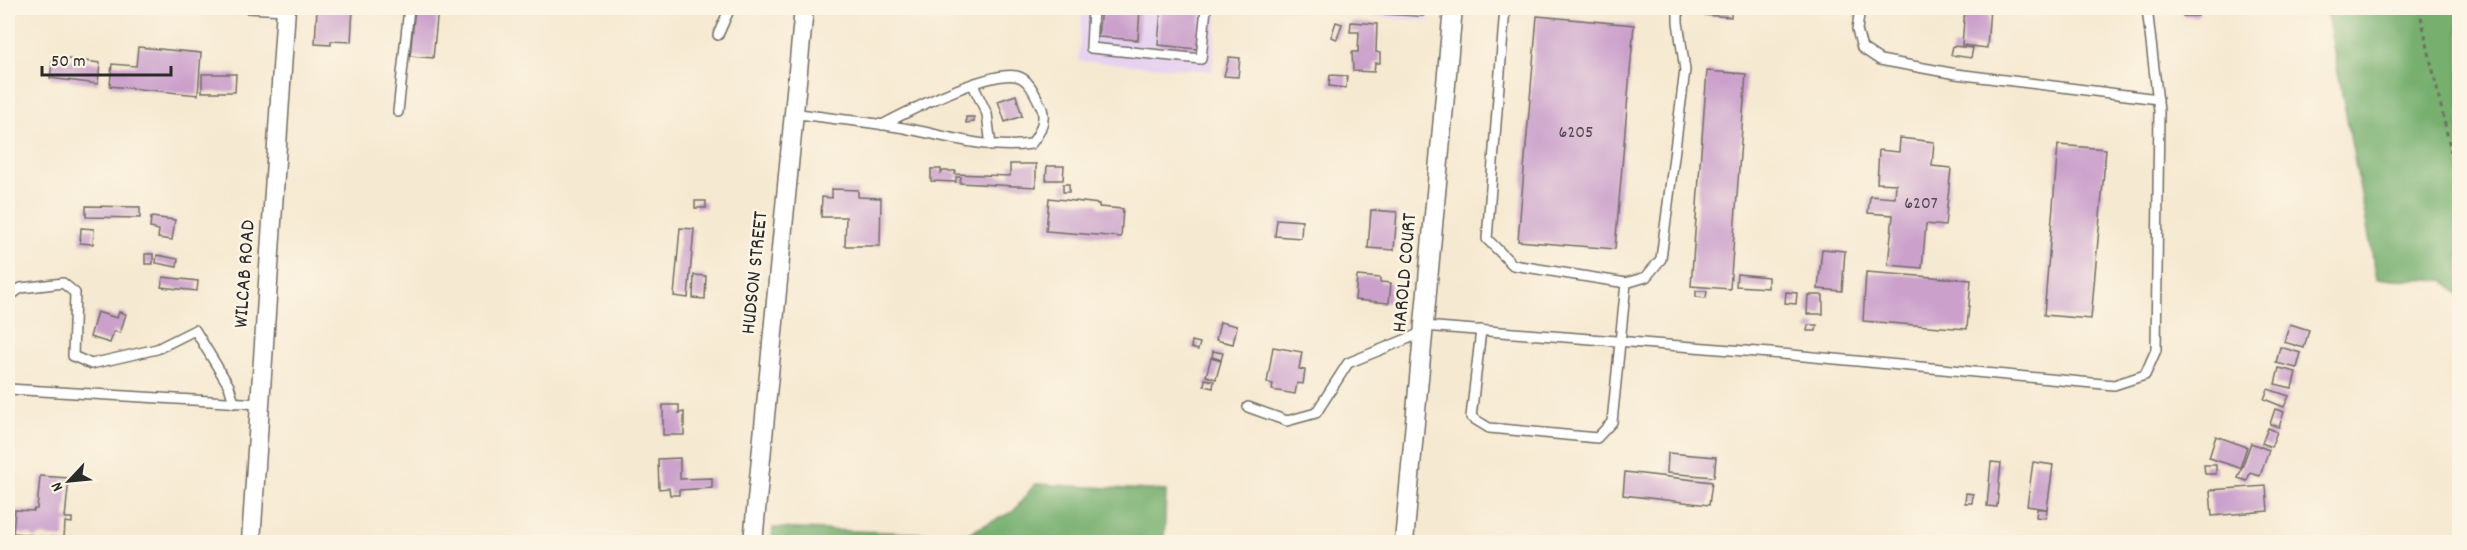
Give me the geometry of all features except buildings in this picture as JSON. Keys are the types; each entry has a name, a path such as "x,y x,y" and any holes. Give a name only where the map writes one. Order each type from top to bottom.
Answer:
{"street":[{"name":"HUDSON STREET","path":"753,543 804,8"},
{"name":"HAROLD COURT","path":"1404,543 1453,8"},
{"name":"WILCAB ROAD","path":"251,543 286,9"}],"lane":[{"path":"247,8 286,9"},
{"path":"398,112 409,8"},
{"path":"718,35 730,8"},
{"path":"1093,8 1091,48 1201,59 1206,8"},
{"path":"1370,8 1421,11 1422,8"},
{"path":"1505,8 1487,239 1513,265 1626,283 1647,277 1661,259 1685,70 1678,8"},
{"path":"1860,8 1857,30 1862,48 1880,60 1978,78 2158,99"},
{"path":"1248,407 1287,421 1316,413 1348,363 1424,329 1480,330 1621,341 2114,385 2145,375 2156,350 2160,182 2158,99 2147,8"},
{"path":"794,113 882,125 991,146 1031,144 1041,131 1043,108 1029,83 1016,76 987,80 973,85 916,108 882,125"},
{"path":"973,85 987,114 991,146"},
{"path":"8,297 21,288 63,283 75,293 73,356 91,364 158,349 195,330 229,386 234,403"},
{"path":"1480,330 1471,417 1489,428 1597,438 1612,422 1626,283"},
{"path":"8,390 260,404"}],"path":[{"path":"2419,8 2454,165 2460,171"}],"shaded area":[{"path":"1082,8 1218,8 1212,71 1078,61"},
{"path":"1268,8 1429,8 1428,21"}],"green space":[{"path":"2326,8 2459,8 2459,295 2444,280 2377,279"},
{"path":"1035,484 1166,491 1164,542 772,542 773,528 965,535 1014,511"}]}
